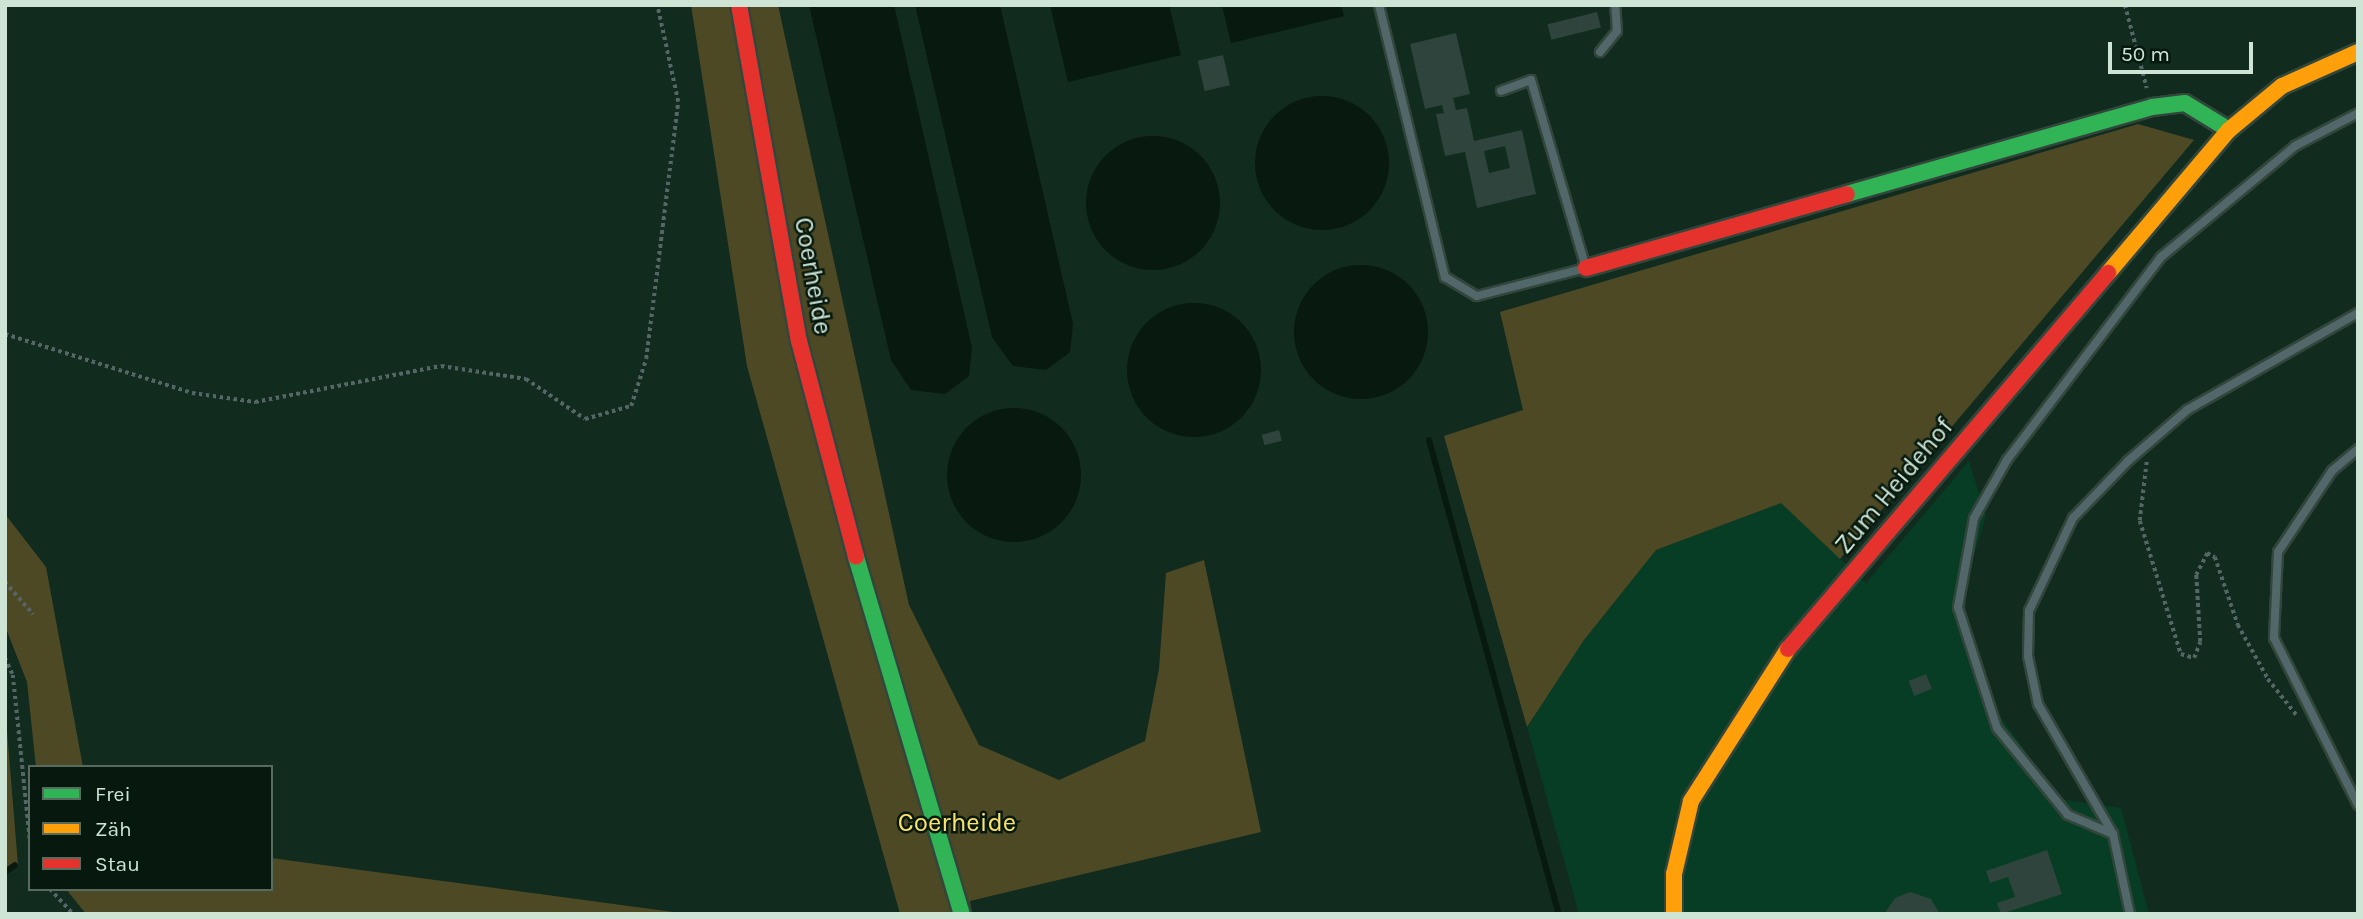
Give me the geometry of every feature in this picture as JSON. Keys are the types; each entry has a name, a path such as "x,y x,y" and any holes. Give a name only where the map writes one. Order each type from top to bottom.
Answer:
{"street":[{"name":"Coerheide","path":"740,5 799,341 892,691 962,914"},
{"name":"Zum Heidehof","path":"1674,914 1674,874 1690,801 1769,672 2229,130 2282,86 2358,52"},
{"path":"1586,268 2152,107 2185,103 2204,109 2229,130"}],"lane":[{"path":"1379,5 1446,276 1477,296 1586,268 1531,80 1501,91"},
{"path":"1600,52 1617,31 1615,5"},
{"path":"2113,834 2068,816 1997,728 1958,607 1975,518 2007,460 2161,257 2295,146 2358,113"},
{"path":"2130,914 2113,834 2038,704 2028,656 2029,611 2073,518 2146,446 2187,410 2358,313"},
{"path":"2358,449 2332,471 2278,552 2274,638 2358,805"}],"path":[{"path":"5,334 192,393 255,402 441,366 526,379 585,419 631,406 646,359 678,102 657,5"},
{"path":"2125,5 2152,107"},
{"path":"2146,446 2140,521 2181,653 2194,658 2200,642 2196,575 2207,554 2215,557 2238,625 2268,679 2306,729"},
{"path":"5,582 33,614"},
{"path":"5,658 13,675 28,821"},
{"path":"52,891 73,914"}],"shaded area":[{"path":"809,5 894,5 972,348 969,376 945,394 911,390 891,360"},
{"path":"915,5 1000,5 1073,324 1070,352 1046,370 1013,366 992,337"},
{"path":"1050,5 1169,5 1181,55 1068,82"},
{"path":"1222,5 1341,5 1344,16 1231,43"},
{"path":"1322,96 1348,101 1369,116 1384,137 1389,163 1384,189 1369,210 1348,225 1322,230 1296,225 1275,210 1260,189 1255,163 1260,137 1275,116 1296,101"},
{"path":"1153,136 1179,141 1200,156 1215,177 1220,203 1215,229 1200,250 1179,265 1153,270 1127,265 1106,250 1091,229 1086,203 1091,177 1106,156 1127,141"},
{"path":"1361,265 1387,270 1408,285 1423,306 1428,332 1423,358 1408,379 1387,394 1361,399 1335,394 1314,379 1299,358 1294,332 1299,306 1314,285 1335,270"},
{"path":"1194,303 1220,308 1241,323 1256,344 1261,370 1256,396 1241,417 1220,432 1194,437 1168,432 1147,417 1132,396 1127,370 1132,344 1147,323 1168,308"},
{"path":"1014,408 1040,413 1061,428 1076,449 1081,475 1076,501 1061,522 1040,537 1014,542 988,537 967,522 952,501 947,475 952,449 967,428 988,413"},
{"path":"1969,461 1986,516 1967,578 1965,616 1986,696 2059,799 2121,808 2149,914 1579,914 1527,727 1584,640 1656,550 1781,503 1866,583"}],"green space":[{"name":"Coerheide","path":"691,5 778,5 909,605 979,745 1059,780 1145,741 1159,669 1166,573 1204,560 1261,832 970,901 972,914 900,914 747,366"},
{"path":"2138,124 2194,140 1840,559 1781,503 1656,550 1584,640 1527,727 1444,436 1523,410 1500,312"},
{"path":"5,514 46,567 83,765 36,765 27,682 5,626"},
{"path":"5,706 18,865 5,868"},
{"path":"273,858 688,914 86,914 68,891 273,891"}],"building":[{"path":"1597,12 1601,28 1551,40 1548,24"},
{"path":"1456,33 1470,94 1453,98 1456,110 1467,108 1474,141 1522,130 1536,194 1477,208 1465,152 1445,156 1436,114 1444,113 1442,105 1425,109 1410,44","holes":["1505,146 1510,168 1489,173 1484,151"]},
{"path":"1223,55 1230,85 1205,91 1198,61"},
{"path":"1279,430 1282,441 1264,445 1262,435"},
{"path":"1926,674 1932,689 1914,696 1908,681"},
{"path":"2047,850 2062,894 2001,914 1997,903 2015,897 2008,877 1990,883 1986,871"},
{"path":"1910,892 1931,899 1940,914 1884,914 1895,898"}],"waterway":[{"path":"1429,440 1559,914"},
{"path":"5,872 15,865"}],"traffic: fast":[{"path":"1847,194 2152,107 2185,103 2229,130"},
{"path":"856,557 962,914"}],"traffic: slow":[{"path":"2108,273 2229,130 2282,86 2358,52"},
{"path":"1674,914 1674,874 1691,801 1788,649"}],"traffic: jam":[{"path":"739,5 799,341 856,557"},
{"path":"1586,268 1847,194"},
{"path":"1788,649 2108,273"}]}
